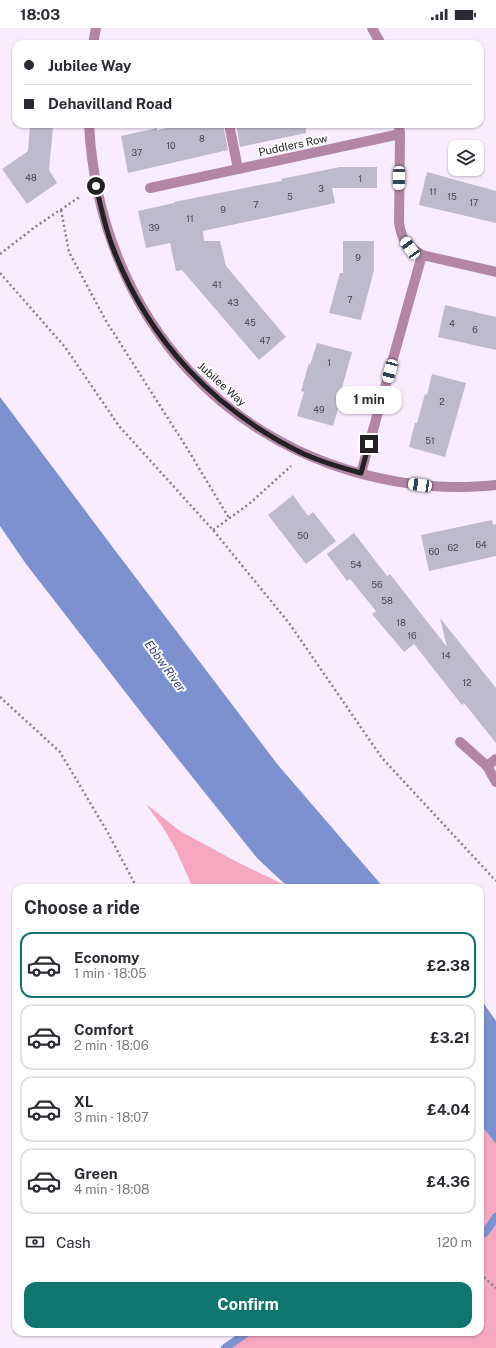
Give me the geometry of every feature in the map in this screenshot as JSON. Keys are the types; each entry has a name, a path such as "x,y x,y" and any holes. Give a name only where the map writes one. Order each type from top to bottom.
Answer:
{"street":[{"path":"94,40 96,28"},
{"path":"372,28 379,40"},
{"name":"Jubilee Way","path":"89,128 91,156 103,217 124,275 138,302 178,359 223,404 276,439 305,454 333,465 397,482 432,486 469,487 496,485"},
{"path":"229,128 238,169"},
{"path":"400,129 399,223 401,236 410,248 422,255 496,272"},
{"name":"Puddlers Row","path":"150,188 238,169 400,129"},
{"path":"361,473 422,255"},
{"path":"460,742 487,766 496,782"},
{"path":"487,766 496,759"}],"path":[{"path":"0,254 35,227 96,186"},
{"path":"61,210 69,252 106,321 229,518"},
{"path":"0,273 65,347 119,426 213,530 289,623 382,758 496,881"},
{"path":"213,530 249,504 305,454"},
{"path":"0,697 60,752 108,833 136,884"},
{"path":"484,1278 496,1288"}],"shaded area":[{"path":"146,804 180,831 239,863 283,884 191,884 176,850 164,829"},
{"path":"484,1129 496,1144 496,1348 225,1348 242,1336 484,1336"}],"water":[{"name":"Ebbw River","path":"0,397 278,765 381,884 285,884 257,858 150,724 26,564 0,526"},
{"path":"484,1004 496,1021 496,1144 484,1129"}],"building":[{"path":"30,128 53,128 49,170 57,183 27,204 2,169 28,151"},
{"path":"157,128 157,130 167,128 224,128 228,150 128,173 121,136"},
{"path":"237,128 306,128 306,133 240,147"},
{"path":"340,167 377,167 377,188 332,188 335,203 203,231 204,241 220,241 226,266 286,337 259,360 182,270 176,271 170,243 146,248 138,211 174,202 282,181 281,179"},
{"path":"427,172 496,191 496,223 419,205"},
{"path":"343,241 374,241 374,270 361,320 329,313 340,273 343,273"},
{"path":"445,305 496,317 496,350 438,337"},
{"path":"317,343 352,352 333,426 297,416 304,392 301,391 309,363 310,365"},
{"path":"432,374 466,383 445,457 409,447 425,394 427,395"},
{"path":"293,495 308,516 313,512 336,541 306,564 268,515"},
{"path":"492,520 493,525 496,524 496,556 429,571 421,535"},
{"path":"354,533 387,576 390,574 447,647 440,618 496,688 496,743 464,703 462,705 414,644 404,652 372,614 376,611 350,579 347,581 327,554"}],"waterway":[{"path":"484,1233 496,1217"},
{"path":"225,1348 242,1336"}],"route":[{"path":"96,186 103,217 112,246 124,275 138,302 178,359 223,404 276,439 305,454 333,465 361,473 369,444"}]}
